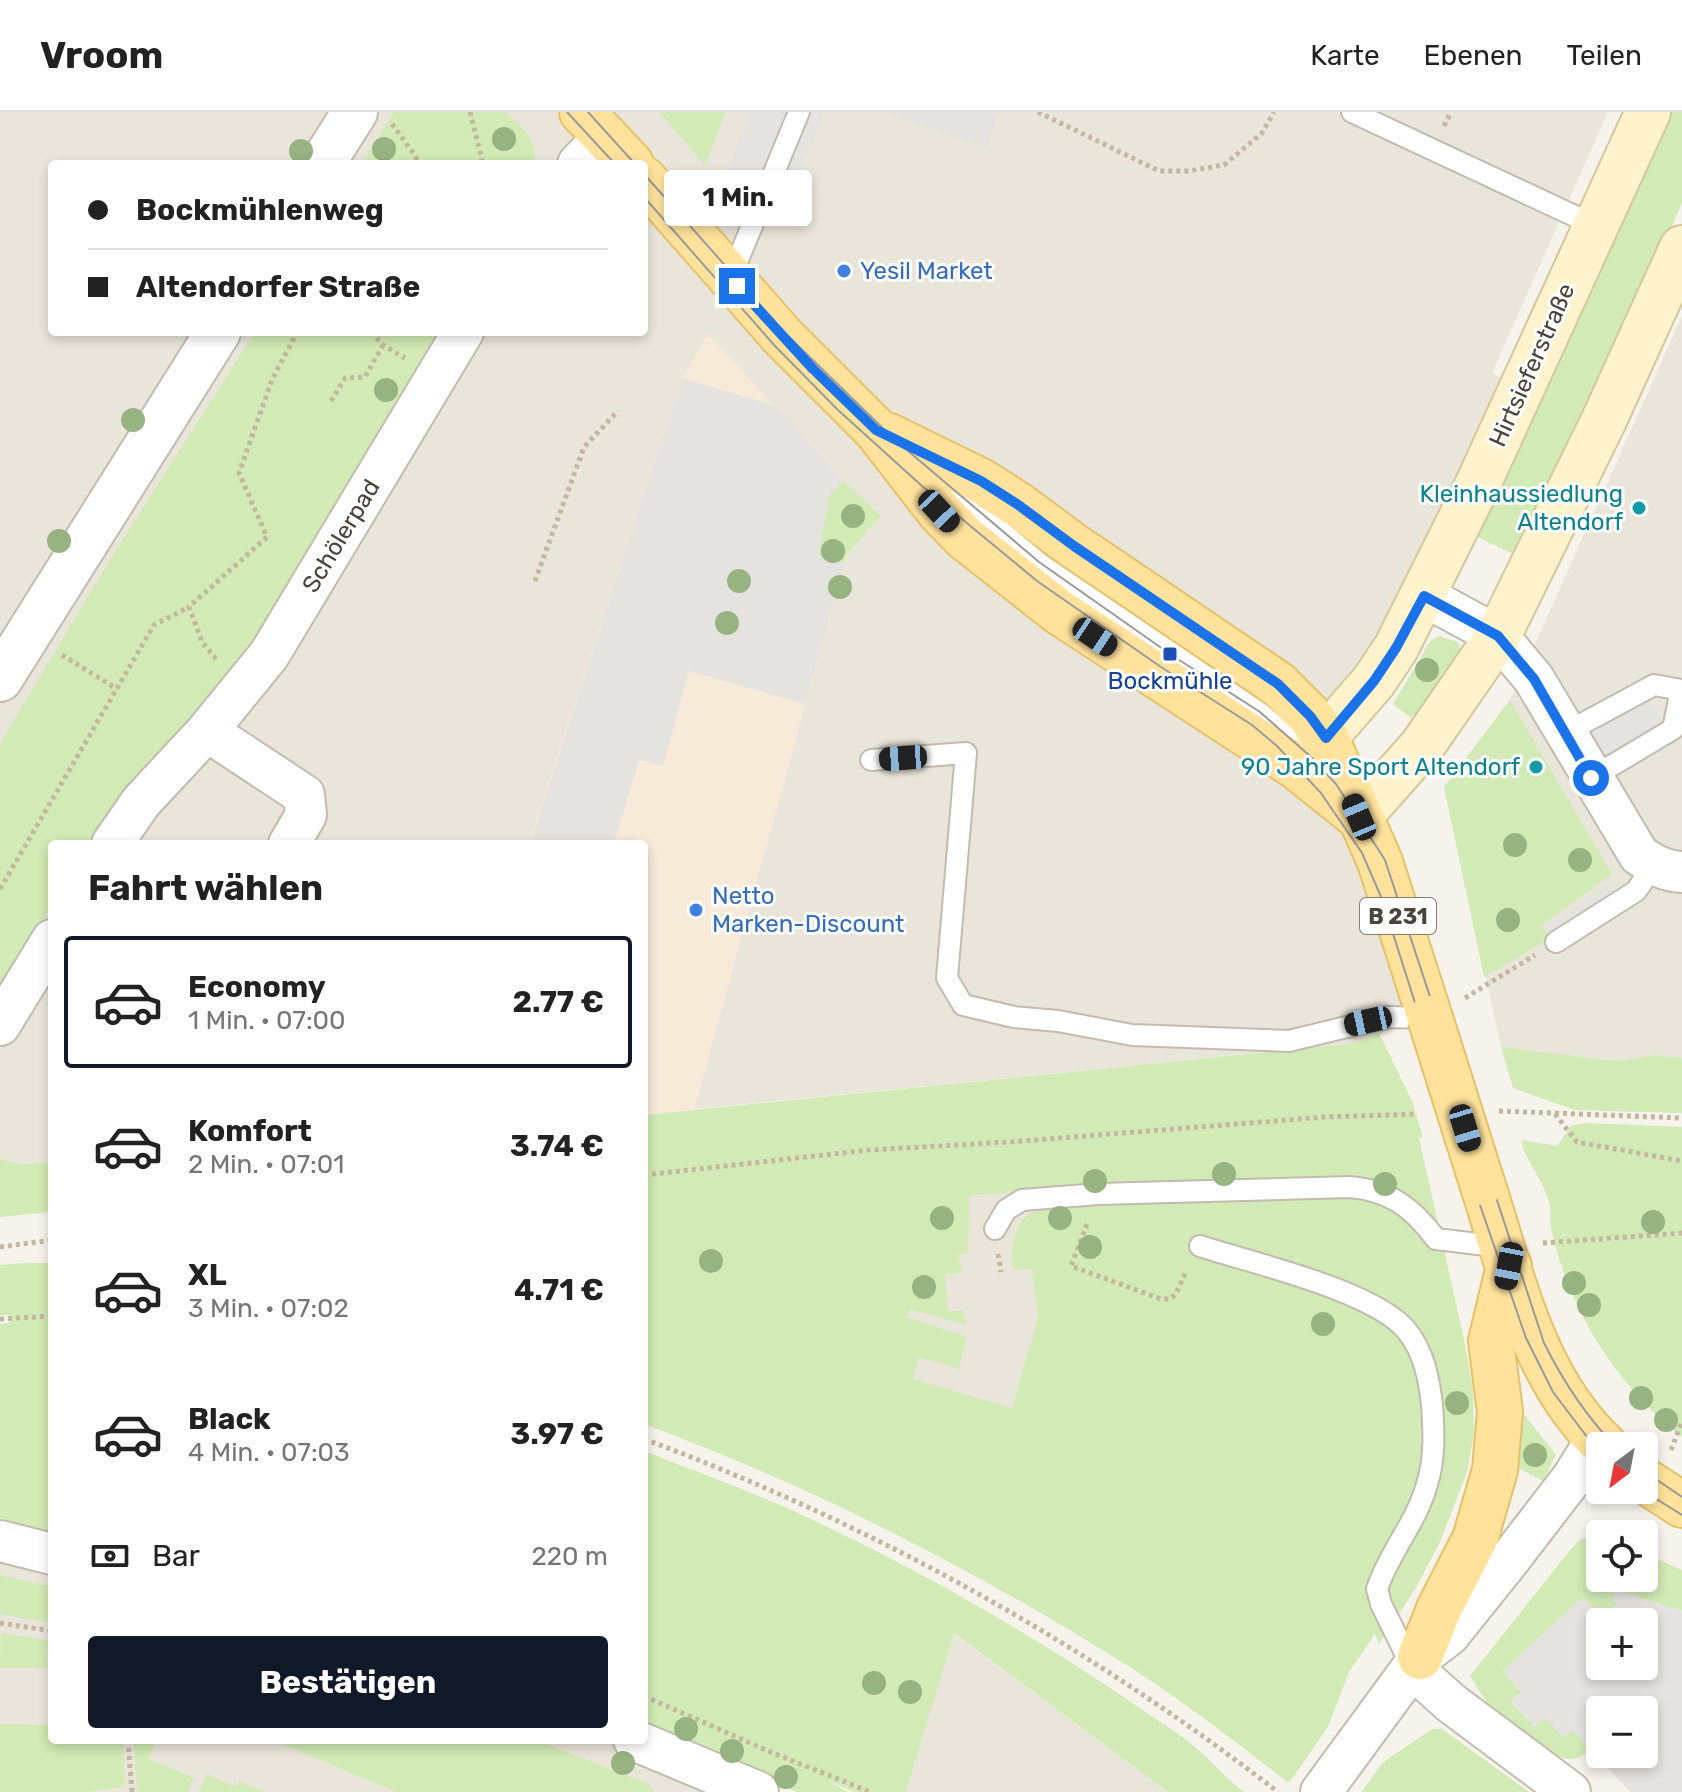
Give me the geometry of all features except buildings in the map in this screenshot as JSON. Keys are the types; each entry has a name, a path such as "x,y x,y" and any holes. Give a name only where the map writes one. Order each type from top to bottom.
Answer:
{"main road":[{"name":"Hirtsieferstraße","path":"1311,754 1374,681 1424,596 1648,112"},
{"name":"B 231","path":"648,184 730,279 819,375 876,430 952,524 1010,575 1113,649 1311,754 1359,817 1380,862 1528,1326 1539,1353 1575,1411 1593,1432"},
{"path":"1359,817 1422,746 1498,636 1604,420 1682,248"},
{"name":"B 231","path":"876,430 981,481 1278,684 1310,716 1311,754"},
{"path":"1416,1662 1475,1539 1495,1470 1500,1412 1491,1341 1506,1257"},
{"path":"1658,1489 1682,1505"}],"street":[{"path":"326,160 369,113"},
{"path":"0,679 215,336"},
{"name":"Schölerpad","path":"115,840 141,802 207,731 269,655 461,336"},
{"path":"1424,596 1498,636 1534,679 1639,855 1668,869"},
{"path":"207,731 304,795 306,815 291,840"},
{"path":"0,1025 48,947"},
{"path":"1321,1792 1416,1662 1460,1622 1586,1461"},
{"path":"0,1541 48,1553"},
{"path":"1416,1662 1451,1703 1570,1792"},
{"path":"644,1744 758,1792"}],"lane":[{"path":"730,279 799,112"},
{"path":"1352,112 1596,226"},
{"path":"1565,733 1654,685 1681,690 1673,729 1591,778"},
{"path":"871,760 966,753 947,978 963,1005 1014,1017 1058,1021 1132,1035 1289,1041 1387,1017 1430,1018"},
{"path":"1556,942 1668,869"},
{"path":"995,1229 1006,1210 1022,1200 1098,1194 1360,1187 1397,1199 1418,1216 1436,1239 1506,1257"},
{"path":"1200,1246 1375,1305 1399,1322 1416,1343 1431,1393 1431,1469 1420,1505 1377,1589 1378,1596 1416,1662"}],"path":[{"path":"470,112 482,160"},
{"path":"1038,112 1159,171 1188,171 1224,165 1262,133 1274,112"},
{"path":"369,113 417,160"},
{"path":"0,889 154,625 189,607 267,537 239,473 272,380 295,336"},
{"path":"331,401 345,378 365,377 383,345"},
{"path":"535,581 584,447 618,411"},
{"path":"189,607 202,642 243,688"},
{"path":"1430,1018 1556,942"},
{"path":"1504,1111 1682,1118"},
{"path":"648,1175 869,1150 1402,1114"},
{"path":"1555,1114 1577,1142 1682,1161"},
{"path":"1098,1194 1071,1266 1161,1299 1170,1299 1176,1294 1200,1246"},
{"path":"1506,1257 1682,1233"},
{"path":"0,1247 48,1242"},
{"path":"0,1319 48,1316"},
{"path":"648,1441 791,1498 927,1564 1103,1669 1199,1733 1277,1791"},
{"path":"0,1623 48,1630"},
{"path":"648,1698 870,1792"},
{"path":"128,1744 132,1792"}],"shaded area":[{"path":"0,112 1608,112 1492,373 1521,388 1372,683 1329,791 1432,1019 1379,1033 1356,1043 694,1109 844,563 881,516 844,481 708,335 682,378 530,840 48,840 48,1162 22,1164 0,1159"},
{"path":"750,112 825,112 789,201 725,176"},
{"path":"883,112 1000,112 986,148"},
{"name":"Kleinhaussiedlung Altendorf","path":"1682,316 1682,1058 1654,1055 1617,1061 1501,1047 1444,787 1510,700"},
{"path":"708,334 844,481 881,516 847,555 844,563 694,1109 648,1115 648,840 530,840 682,378"},
{"path":"682,378 776,406 844,481 826,499 818,556 844,563 805,704 689,671 663,766 639,760 615,840 531,840"},
{"path":"1649,698 1665,724 1599,764 1583,738"},
{"path":"1609,885 1618,899 1554,937 1545,926"},
{"path":"1084,1186 1016,1423 648,1276 648,1225"},
{"path":"0,1400 48,1510 48,1744 641,1744 752,1792 0,1792"},
{"path":"1612,1592 1623,1592 1682,1611 1682,1792 1630,1792 1608,1768 1658,1768 1658,1696 1586,1696 1586,1744 1573,1730 1564,1738 1545,1718 1535,1727 1511,1701 1521,1692 1503,1671 1583,1597 1595,1608 1586,1608 1586,1680 1658,1680 1658,1608 1612,1608 1616,1604"},
{"path":"953,1633 1168,1792 906,1792"}],"green space":[{"path":"394,112 505,112 523,129 535,155 534,160 364,160"},
{"path":"659,112 726,112 705,165"},
{"path":"1665,112 1682,112 1682,203 1524,559 1475,536"},
{"path":"252,336 435,336 236,671 150,760 96,840 48,840 48,913 0,992 0,743 108,563"},
{"path":"844,481 881,516 847,555 844,563 818,556 828,503 825,499"},
{"path":"1439,636 1458,642 1464,660 1411,718 1393,704 1431,640"},
{"path":"1510,700 1612,874 1541,926 1551,938 1484,977 1444,787"},
{"path":"1379,1033 1412,1101 1423,1137 1419,1138 1465,1344 1473,1391 1474,1434 1467,1472 1440,1542 1414,1591 1379,1644 1375,1634 1349,1672 1328,1727 1289,1783 1139,1673 1003,1591 827,1501 648,1426 648,1115 1356,1043","holes":["1083,1186 1078,1206 1049,1208 1026,1216 1014,1238 1013,1270 1032,1269 1038,1318 1012,1408 913,1379 919,1357 959,1369 967,1337 906,1317 910,1309 966,1325 963,1310 948,1311 945,1274 962,1272 958,1255 968,1253 969,1196"]},
{"path":"1501,1047 1617,1061 1654,1055 1682,1058 1682,1113 1575,1110 1513,1088"},
{"path":"1572,1125 1682,1127 1682,1437 1637,1395 1617,1371 1584,1319 1560,1262 1546,1193 1521,1140 1557,1146"},
{"path":"0,1159 22,1164 48,1162 48,1212 0,1217"},
{"path":"48,1263 48,1534 0,1521 0,1324 9,1323 11,1315 0,1315 0,1265"},
{"path":"1519,1408 1556,1455 1543,1481 1511,1464"},
{"path":"648,1453 802,1515 892,1559 980,1608 1173,1730 1244,1792 1168,1792 954,1633 906,1792 854,1792 827,1780 848,1792 797,1792 648,1728"},
{"path":"1586,1538 1586,1592 1612,1592 1617,1604 1612,1608 1593,1608 1582,1598 1503,1671 1521,1692 1511,1702 1534,1726 1545,1718 1573,1730 1586,1745 1586,1753 1567,1759 1558,1756 1489,1706 1470,1676 1580,1540"},
{"path":"1658,1559 1682,1570 1682,1611 1621,1592 1658,1592"},
{"path":"0,1575 48,1586 48,1622 0,1614"},
{"path":"1,1633 48,1640 47,1668 0,1668"},
{"path":"0,1724 48,1725 48,1744 123,1744 125,1787 83,1792 0,1792"},
{"path":"1432,1729 1442,1729 1529,1792 1362,1792 1382,1763"},
{"path":"134,1744 155,1744 149,1759 194,1778 188,1792 137,1792"},
{"path":"282,1744 546,1744 649,1784 653,1792 396,1792"},
{"path":"206,1774 236,1787 239,1781 265,1792 199,1792"}],"tram line":[{"path":"567,112 611,160"},
{"path":"588,112 631,160"},
{"path":"648,179 785,333 894,439 1039,562 1170,654 1260,712 1310,756 1336,784 1385,860 1544,1343 1576,1398 1602,1432"},
{"path":"648,202 775,346 838,410 922,486 1037,581 1161,667 1252,725 1277,746 1321,793 1362,853 1382,899 1471,1179 1526,1338 1553,1392 1586,1436"},
{"path":"1658,1481 1682,1497"},
{"path":"1658,1500 1682,1515"}],"place":[{"name":"Yesil Market","path":"844,271"},
{"name":"Kleinhaussiedlung Altendorf","path":"1639,508"},
{"name":"Bockmühle","path":"1170,654"},
{"name":"90 Jahre Sport Altendorf","path":"1536,767"},
{"name":"Netto Marken-Discount","path":"696,910"}],"route":[{"path":"737,286 813,369 876,430 981,481 1017,504 1278,684 1310,716 1326,738 1374,681 1424,596 1498,636 1534,679 1591,778"}]}
